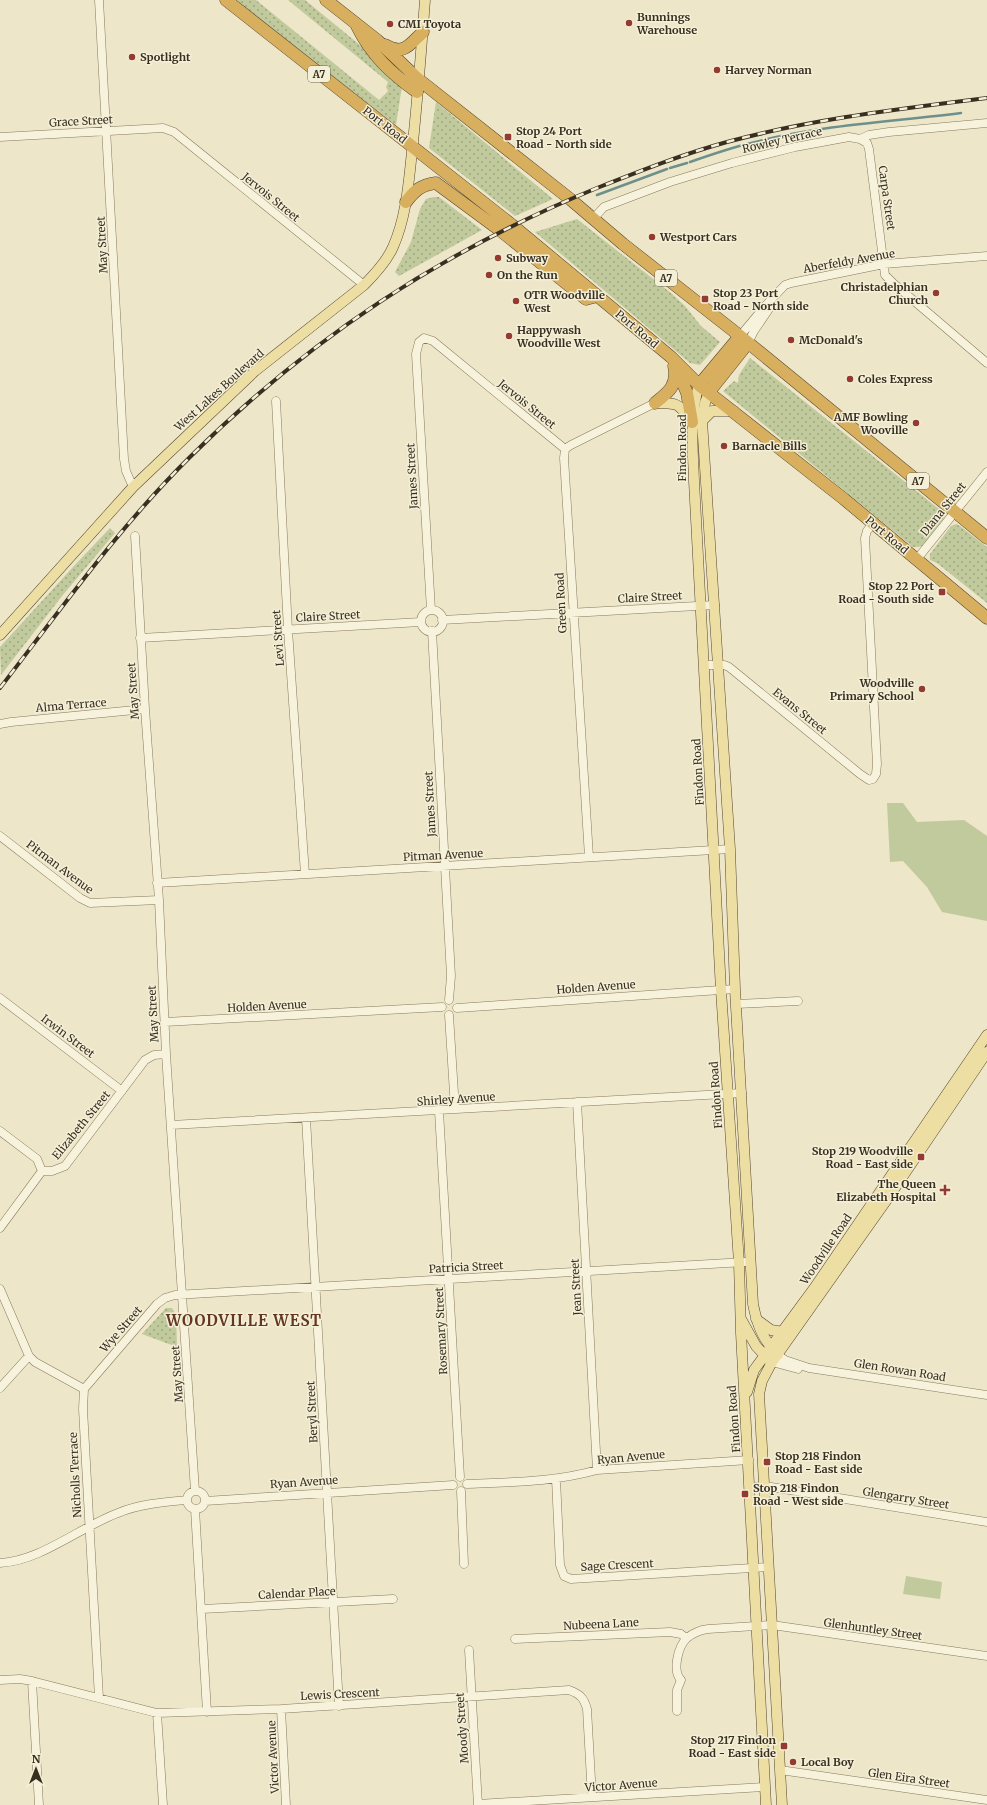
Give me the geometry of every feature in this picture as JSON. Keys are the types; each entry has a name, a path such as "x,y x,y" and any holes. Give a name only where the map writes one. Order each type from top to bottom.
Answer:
{"highway":[{"name":"Port Road","path":"226,0 413,147 597,296 671,357 699,385 734,411 873,523 987,618"},
{"name":"A7","path":"326,0 377,40 418,79 744,339 987,538"},
{"path":"356,23 366,44 384,66 418,92"},
{"path":"377,40 395,51 405,49 423,32"},
{"path":"406,202 415,189 427,184 436,183 501,231 586,299 597,296"},
{"path":"699,385 744,339"},
{"path":"709,392 744,339"},
{"path":"655,402 669,392 674,381 674,368 671,357"},
{"path":"671,357 687,393 697,421"}],"main road":[{"name":"West Lakes Boulevard","path":"0,636 132,487 255,371 364,285 376,272 393,248 406,202 413,147 425,0"},
{"name":"Findon Road","path":"699,385 694,401 715,605 719,665 730,849 735,989 753,1304 756,1320 772,1355"},
{"name":"Findon Road","path":"709,392 697,421 701,606 721,990 739,1263 766,1805"},
{"path":"655,402 674,403 680,406 697,421 712,411 734,411"},
{"name":"Woodville Road","path":"772,1355 783,1332 987,1035"},
{"name":"Woodville Road","path":"745,1400 754,1370 772,1355 880,1210 987,1052"},
{"path":"741,1319 756,1346 772,1355 762,1381 759,1394 782,1805"},
{"path":"756,1320 771,1330 783,1332"},
{"path":"765,1787 780,1770"}],"street":[{"name":"May Street","path":"99,0 124,459 126,471 132,487"},
{"name":"Rowley Terrace","path":"593,219 604,207 670,182 732,163 795,147 849,137 860,139 869,135 889,132 987,123"},
{"name":"Grace Street","path":"0,136 163,128"},
{"name":"Jervois Street","path":"163,128 174,132 364,285"},
{"name":"Carpa Street","path":"860,139 867,144 869,149 885,274 893,283 987,363"},
{"name":"Aberfeldy Avenue","path":"744,339 766,305 771,302 785,285 884,264 987,256"},
{"name":"Aberfeldy Avenue","path":"744,339 754,331 771,305 771,302"},
{"name":"Jervois Street","path":"419,342 424,338 433,341 565,449"},
{"name":"James Street","path":"419,342 416,354 431,610"},
{"name":"Levi Street","path":"276,401 288,630 305,874"},
{"path":"565,449 655,402"},
{"name":"Green Road","path":"565,449 564,458 573,613 589,857"},
{"name":"Diana Street","path":"917,560 954,511 960,506 987,472"},
{"name":"Evans Street","path":"704,665 729,667 860,774 869,780 873,779 876,774 877,764 865,538 867,531 873,523"},
{"name":"May Street","path":"135,536 140,638 158,883 166,1054 195,1491"},
{"name":"Claire Street","path":"442,620 715,605"},
{"path":"431,610 440,613 442,620 438,629 432,632 426,630 421,622 424,612 431,610"},
{"name":"Claire Street","path":"140,638 421,622"},
{"name":"James Street","path":"432,632 451,976 449,1000"},
{"name":"Alma Terrace","path":"0,724 145,709"},
{"name":"Pitman Avenue","path":"0,836 80,898 90,903 159,900"},
{"name":"Pitman Avenue","path":"158,883 730,849"},
{"name":"Holden Avenue","path":"457,1008 735,989"},
{"name":"Irwin Street","path":"0,998 122,1091"},
{"path":"449,1000 455,1002 457,1008 455,1013 449,1016 444,1013 442,1007 444,1002 449,1000"},
{"path":"736,1004 798,1001"},
{"name":"Holden Avenue","path":"165,1022 442,1007"},
{"path":"449,1016 455,1109"},
{"name":"Elizabeth Street","path":"42,1171 52,1171 65,1166 145,1060 154,1055 166,1054"},
{"name":"Shirley Avenue","path":"171,1125 742,1093"},
{"name":"Jean Street","path":"577,1102 597,1470"},
{"name":"Rosemary Street","path":"439,1111 460,1477"},
{"name":"Beryl Street","path":"306,1118 339,1706"},
{"path":"0,1130 37,1159 42,1171 0,1228"},
{"name":"Patricia Street","path":"182,1294 750,1262"},
{"path":"0,1288 29,1356 35,1362 84,1389"},
{"name":"Wye Street","path":"84,1389 157,1304 165,1298 182,1294"},
{"name":"Glen Rowan Road","path":"772,1355 800,1369 809,1368 987,1395"},
{"path":"0,1388 29,1356"},
{"name":"Nicholls Terrace","path":"84,1389 83,1409 99,1698"},
{"name":"Ryan Avenue","path":"467,1484 556,1479 577,1476 597,1470 749,1460"},
{"path":"460,1477 464,1479 467,1484 466,1488 461,1491 456,1490 453,1485 454,1480 460,1477"},
{"name":"Sage Crescent","path":"556,1479 560,1565 564,1576 571,1579 769,1567"},
{"name":"Ryan Avenue","path":"204,1501 453,1485"},
{"name":"Glengarry Street","path":"750,1487 765,1486 987,1522"},
{"path":"195,1491 203,1495 204,1501 201,1507 196,1509 190,1507 187,1500 189,1494 195,1491"},
{"path":"461,1491 464,1564"},
{"path":"0,1563 25,1558 118,1513 154,1504 187,1500"},
{"path":"196,1509 207,1712"},
{"name":"Calendar Place","path":"202,1609 393,1599"},
{"name":"Glenhuntley Street","path":"686,1638 700,1630 772,1625 987,1656"},
{"name":"Nubeena Lane","path":"515,1639 670,1632 681,1634 686,1638"},
{"path":"677,1711 677,1690 681,1680 677,1674 677,1663 686,1638"},
{"name":"Moody Street","path":"469,1650 478,1804"},
{"name":"Lewis Crescent","path":"0,1680 20,1679 32,1681 157,1713 339,1706 569,1690 578,1694 584,1700 587,1709 592,1798"},
{"path":"32,1681 39,1805"},
{"name":"Victor Avenue","path":"281,1709 286,1805"},
{"path":"157,1713 163,1805"},
{"name":"Glen Eira Street","path":"780,1770 987,1800"},
{"name":"Victor Avenue","path":"478,1804 765,1787"}],"green space":[{"path":"237,0 256,0 379,100 388,91 386,87 388,82 288,0 305,0 366,50 402,86 396,125 264,23"},
{"path":"436,102 553,199 515,216 429,148"},
{"path":"439,197 482,230 399,276 395,272 411,242 420,209 426,199"},
{"path":"577,219 671,293 685,306 701,326 720,342 700,365 690,363 535,232"},
{"path":"750,358 944,513 944,518 922,546 913,547 723,391 734,381 738,383 739,375"},
{"path":"956,524 987,547 987,603 937,563 930,560 930,554 951,526"},
{"path":"110,528 115,533 62,596 1,675 0,647"},
{"path":"887,803 903,803 917,822 964,820 987,836 987,921 942,912 927,887 903,861 890,862"},
{"path":"166,1308 172,1308 176,1315 177,1347 142,1334"},
{"path":"906,1576 942,1582 940,1599 903,1594"}],"waterway":[{"path":"690,162 743,145 803,132 961,113"},
{"path":"670,168 687,163"},
{"path":"597,195 667,169"}],"railway":[{"path":"0,688 91,569 139,512 190,457 282,374 330,336 431,270 484,240 540,213 629,175 678,157 727,142 791,127 889,111 987,98"}],"place":[{"name":"Bunnings Warehouse","path":"629,23"},
{"name":"CMI Toyota","path":"390,24"},
{"name":"Spotlight","path":"132,57"},
{"name":"Harvey Norman","path":"717,70"},
{"name":"Stop 24 Port Road - North side","path":"508,137"},
{"name":"Westport Cars","path":"652,237"},
{"name":"Subway","path":"498,258"},
{"name":"On the Run","path":"489,275"},
{"name":"Christadelphian Church","path":"936,293"},
{"name":"Stop 23 Port Road - North side","path":"705,299"},
{"name":"OTR Woodville West","path":"516,301"},
{"name":"Happywash Woodville West","path":"509,336"},
{"name":"McDonald's","path":"791,340"},
{"name":"Coles Express","path":"850,379"},
{"name":"AMF Bowling Wooville","path":"916,423"},
{"name":"Barnacle Bills","path":"724,446"},
{"name":"Stop 22 Port Road - South side","path":"942,592"},
{"name":"Woodville Primary School","path":"922,689"},
{"name":"Stop 219 Woodville Road - East side","path":"921,1157"},
{"name":"The Queen Elizabeth Hospital","path":"945,1190"},
{"name":"Stop 218 Findon Road - East side","path":"767,1462"},
{"name":"Stop 218 Findon Road - West side","path":"745,1494"},
{"name":"Stop 217 Findon Road - East side","path":"784,1746"},
{"name":"Local Boy","path":"793,1762"}],"district":[{"name":"WOODVILLE WEST","path":"244,1321"}]}
